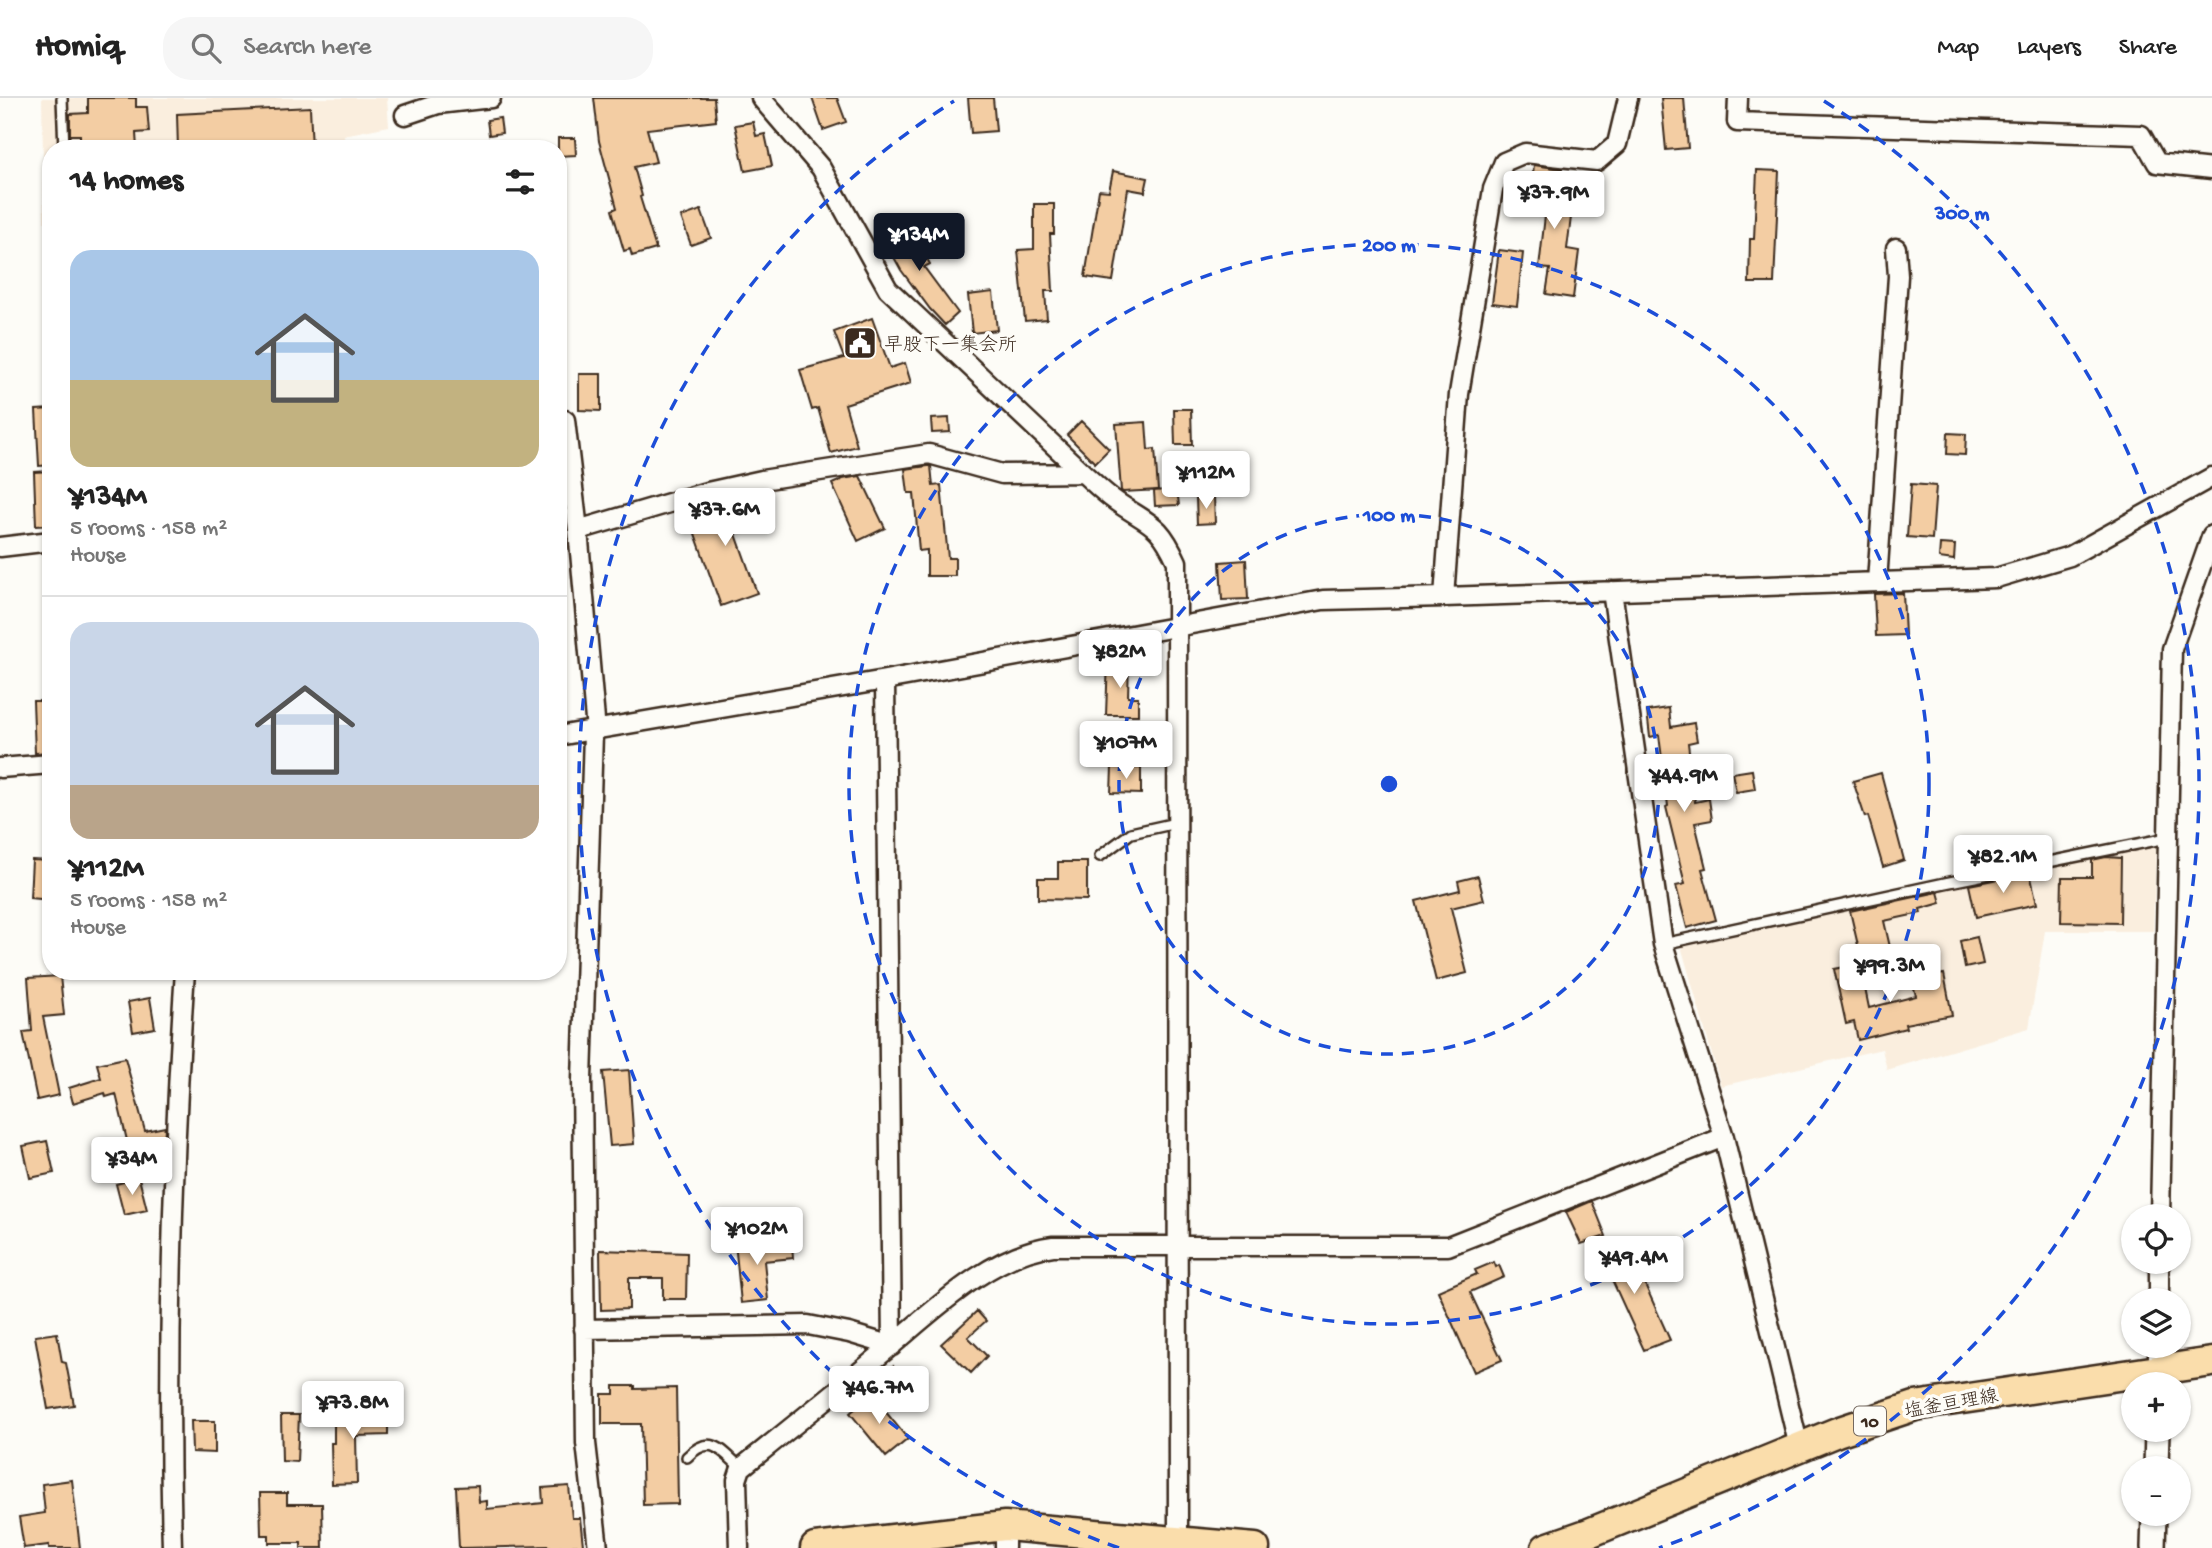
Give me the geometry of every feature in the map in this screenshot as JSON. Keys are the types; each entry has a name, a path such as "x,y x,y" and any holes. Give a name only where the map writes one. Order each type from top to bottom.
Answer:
{"main road":[{"name":"塩釜亘理線","path":"1546,1548 1799,1447 1915,1406 2158,1366 2212,1362"},
{"path":"815,1548 1005,1537 1178,1541 1255,1548"}],"street":[{"path":"405,115 438,104 491,98"},
{"path":"761,98 821,168 888,289 1083,473 1116,501 1153,523 1167,541 1177,562 1178,1541"},
{"path":"1444,597 1458,394 1493,189 1504,162 1525,153 1597,161 1617,144 1628,98"},
{"path":"1738,98 1737,122 2141,135 2157,163 2212,169"},
{"path":"1877,582 1898,276 1896,248"},
{"path":"567,437 596,731 593,734 582,1080 586,1443 598,1548"},
{"path":"578,530 750,482 929,454 1002,474 1083,473"},
{"path":"567,735 1324,600 1996,578 2070,556 2212,477"},
{"path":"2160,1204 2172,649 2212,535"},
{"path":"0,547 42,542"},
{"path":"1612,591 1662,944 1724,1137 1799,1447"},
{"path":"885,680 892,1346"},
{"path":"0,768 42,765"},
{"path":"172,1548 170,1385 185,980"},
{"path":"739,1548 737,1480 741,1468 950,1297 989,1271 1034,1248 1448,1246 1724,1137"},
{"path":"584,1329 808,1325 849,1333 892,1346"},
{"path":"2153,1548 2154,1526"}],"lane":[{"path":"62,98 64,140"},
{"path":"1100,856 1131,833 1176,823"},
{"path":"1662,944 2167,838"},
{"path":"687,1457 698,1446 711,1444 721,1449 741,1468"}],"shaded area":[{"path":"42,98 387,98 389,126 344,135 344,140 43,140"},
{"path":"2156,846 2153,931 2045,931 2029,1028 1887,1070 1882,1049 1721,1086 1681,946"}],"building":[{"path":"88,98 136,98 136,107 147,107 149,132 136,133 136,140 80,140 80,135 70,135 70,114 88,113"},
{"path":"594,98 714,98 716,121 647,129 656,162 634,167 656,249 632,256 630,249 624,251 612,210 617,208 599,141"},
{"path":"812,98 837,98 846,122 823,130"},
{"path":"968,98 993,98 996,131 971,133"},
{"path":"1661,98 1684,98 1688,148 1666,150"},
{"path":"310,107 312,140 178,140 177,114"},
{"path":"500,118 502,133 489,135 487,120"},
{"path":"753,122 756,136 765,134 772,166 745,171 735,125"},
{"path":"575,138 576,155 567,156 567,140 558,140"},
{"path":"1534,165 1562,169 1558,199 1573,201 1567,249 1579,251 1573,298 1546,294 1550,269 1539,268 1545,216 1528,214"},
{"path":"1757,170 1779,171 1774,283 1749,283 1750,239 1754,239"},
{"path":"1113,171 1148,178 1145,192 1128,189 1113,281 1085,277 1099,190 1109,191"},
{"path":"1034,204 1054,204 1054,234 1050,234 1053,291 1045,291 1047,319 1025,321 1018,250 1034,249"},
{"path":"701,210 711,238 691,245 681,217"},
{"path":"908,225 930,264 924,267 958,313 945,325 901,270 884,239"},
{"path":"1499,250 1523,253 1517,306 1492,303"},
{"path":"993,292 997,330 972,333 968,295"},
{"path":"872,318 890,368 905,363 911,383 845,404 857,446 831,453 818,408 812,410 800,370 844,358 834,332"},
{"path":"579,374 601,374 601,411 579,410"},
{"path":"1174,409 1191,409 1192,445 1175,445"},
{"path":"36,410 42,410 42,466 39,466"},
{"path":"949,418 950,432 932,433 931,419"},
{"path":"1081,421 1109,449 1095,463 1067,435"},
{"path":"1146,422 1148,450 1155,449 1158,490 1123,492 1116,424"},
{"path":"1948,433 1966,434 1965,455 1947,454"},
{"path":"931,466 933,486 941,485 948,558 955,558 955,576 927,576 927,550 919,551 914,493 908,493 905,469"},
{"path":"34,472 42,472 42,526 36,526"},
{"path":"860,476 885,528 858,541 832,484"},
{"path":"1911,484 1936,486 1932,539 1907,537"},
{"path":"1177,489 1179,505 1155,506 1154,491"},
{"path":"749,494 756,511 731,520 757,593 721,606 688,514 716,502"},
{"path":"1214,497 1215,523 1197,524 1196,498"},
{"path":"1940,544 1955,545 1954,560 1939,558"},
{"path":"1246,560 1248,599 1222,600 1220,562"},
{"path":"1903,593 1905,635 1876,636 1874,594"},
{"path":"1108,659 1129,659 1128,697 1138,697 1138,715 1106,715"},
{"path":"33,701 42,701 42,753 35,753"},
{"path":"1669,708 1671,727 1694,723 1697,741 1688,743 1695,802 1709,799 1712,820 1695,823 1706,868 1702,869 1716,920 1687,928 1676,886 1685,884 1666,807 1659,735 1650,737 1647,711"},
{"path":"1112,767 1141,768 1141,794 1111,793"},
{"path":"1752,770 1755,789 1736,792 1732,773"},
{"path":"1881,773 1904,860 1883,867 1868,816 1865,817 1853,781"},
{"path":"2121,858 2120,923 2061,922 2062,877 2092,877 2092,860"},
{"path":"32,860 42,861 42,899 30,898"},
{"path":"1058,862 1087,862 1087,900 1038,899 1038,878 1058,878"},
{"path":"2030,873 2037,904 1976,917 1969,885"},
{"path":"1478,876 1484,900 1451,908 1467,973 1436,981 1416,901 1460,890 1458,881"},
{"path":"1938,892 1941,903 1920,909 1921,913 1884,921 1890,947 1860,954 1850,911"},
{"path":"1977,937 1983,964 1965,968 1960,941"},
{"path":"1860,964 1869,1008 1916,996 1912,980 1944,974 1952,1015 1905,1024 1906,1028 1858,1040 1854,1022 1846,1024 1834,969"},
{"path":"28,978 60,980 64,1015 43,1017 59,1095 37,1100 23,1032 32,1031"},
{"path":"150,998 155,1028 133,1032 128,1002"},
{"path":"125,1058 145,1131 165,1127 164,1146 155,1148 154,1143 129,1149 116,1094 106,1097 105,1093 73,1103 69,1088 101,1078 97,1064"},
{"path":"629,1070 634,1144 610,1146 603,1072"},
{"path":"47,1141 54,1173 30,1178 23,1146"},
{"path":"139,1178 147,1210 124,1215 116,1184"},
{"path":"1592,1201 1606,1236 1581,1244 1566,1212"},
{"path":"762,1239 763,1246 792,1243 793,1258 764,1261 768,1300 741,1303 735,1242"},
{"path":"1621,1240 1635,1273 1639,1271 1670,1340 1644,1350 1598,1249"},
{"path":"600,1250 687,1253 686,1299 663,1299 663,1278 629,1278 629,1309 601,1310"},
{"path":"1494,1262 1496,1267 1499,1265 1504,1277 1470,1292 1502,1360 1474,1372 1438,1291 1477,1274 1475,1270"},
{"path":"977,1311 986,1321 968,1337 987,1356 971,1373 941,1344"},
{"path":"57,1333 74,1405 48,1409 35,1336"},
{"path":"893,1366 905,1379 890,1392 878,1379"},
{"path":"614,1386 635,1386 635,1389 676,1388 678,1504 643,1505 641,1424 602,1424 602,1394 614,1394"},
{"path":"872,1395 908,1439 886,1457 850,1413"},
{"path":"388,1411 388,1435 356,1436 357,1483 332,1484 331,1443 334,1443 334,1412"},
{"path":"281,1415 299,1415 297,1462 282,1461"},
{"path":"191,1421 215,1421 215,1453 192,1452"},
{"path":"72,1480 80,1548 49,1548 49,1545 24,1548 19,1517 45,1513 42,1484"},
{"path":"478,1486 479,1502 487,1501 487,1509 543,1503 542,1488 569,1486 572,1518 580,1518 583,1545 548,1548 459,1548 456,1487"},
{"path":"260,1493 287,1493 287,1504 322,1504 323,1548 301,1548 301,1543 269,1543 269,1535 261,1535"}],"place":[{"name":"早股下一集会所","path":"860,343"}]}
